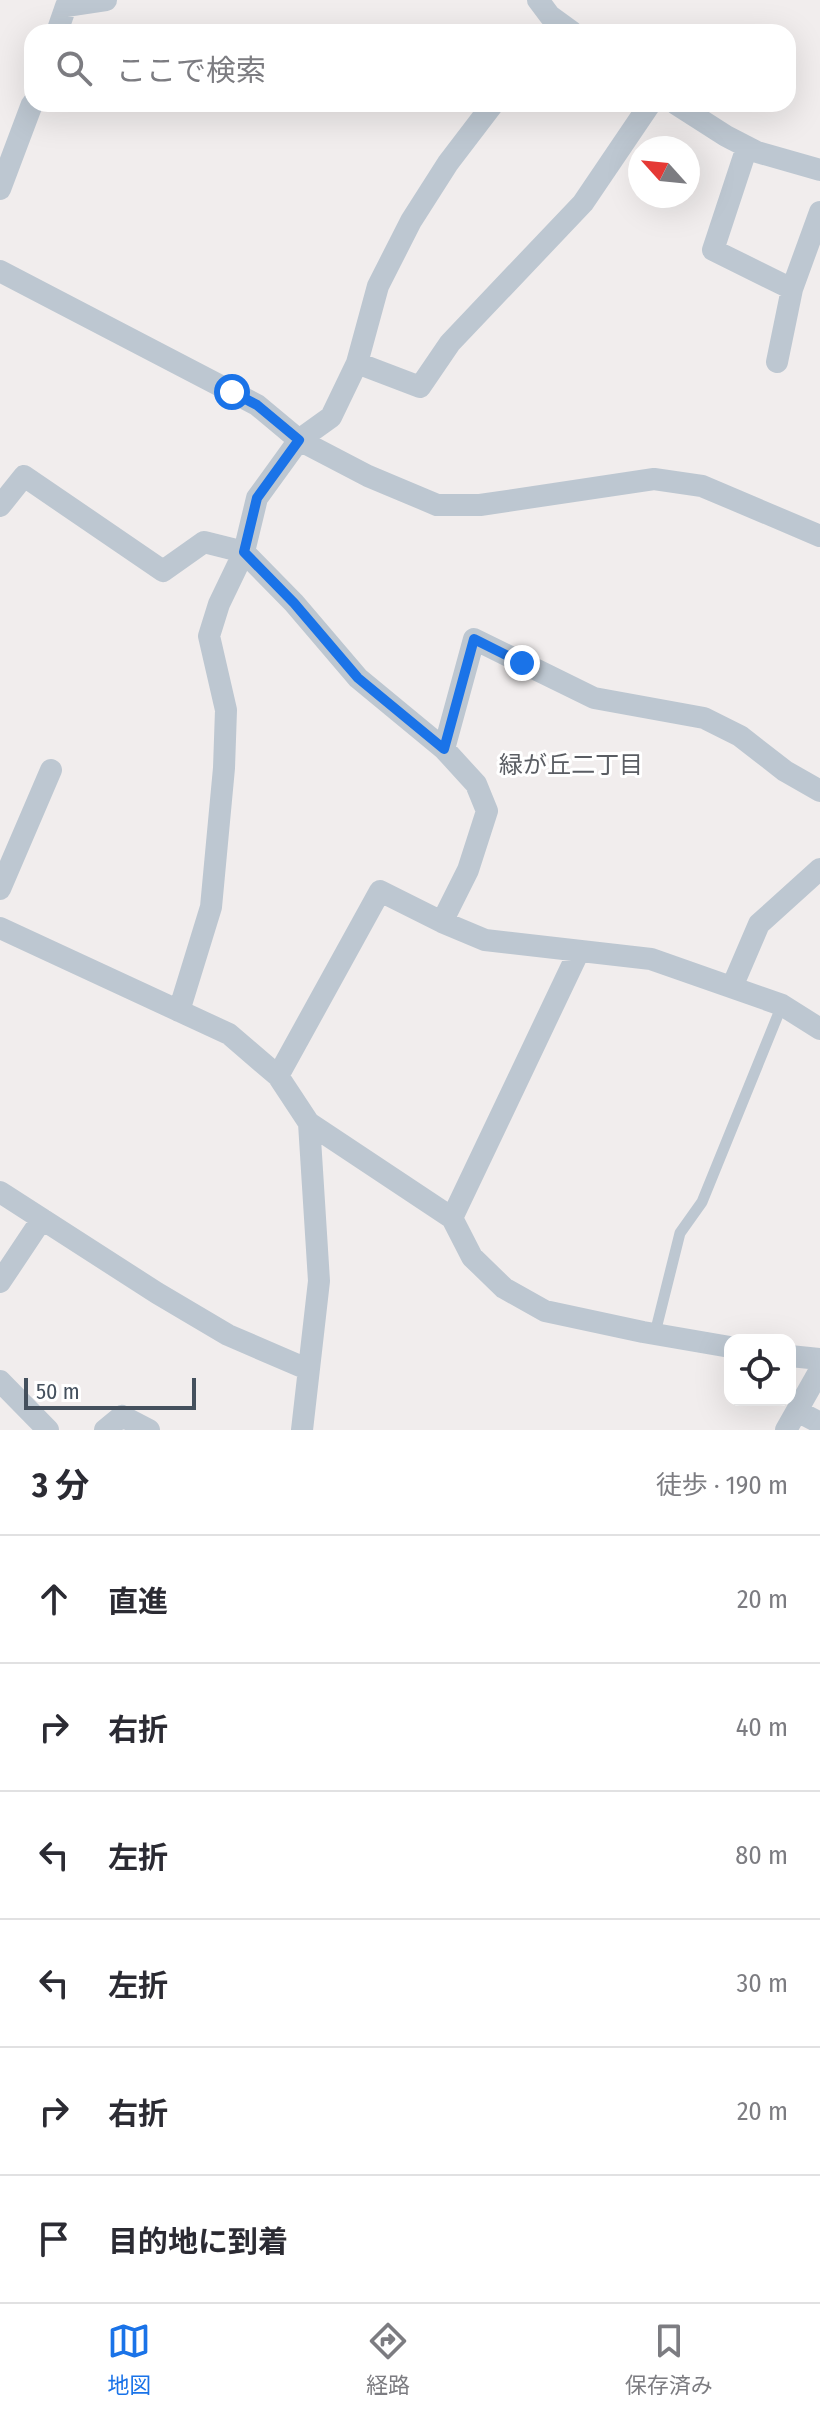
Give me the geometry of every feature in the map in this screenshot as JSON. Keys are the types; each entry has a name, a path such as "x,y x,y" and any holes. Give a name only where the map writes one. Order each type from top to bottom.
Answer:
{"street":[{"path":"60,24 66,6 106,0"},
{"path":"0,189 29,112"},
{"path":"179,1011 211,907 224,768 226,710 209,636 219,604 244,552 257,498 299,440 331,417 357,363 378,286 404,234 448,163 487,112"},
{"path":"357,363 420,387 450,343 583,203 645,112"},
{"path":"689,112 747,147 820,170"},
{"path":"747,147 713,250 792,289"},
{"path":"777,362 792,289 820,212"},
{"path":"0,271 257,405 299,440 368,476 437,505 480,505 654,479 702,486 820,536"},
{"path":"0,506 24,476 163,571 204,542 244,552 294,603 358,678 444,749 476,784 487,811 468,870 442,922"},
{"path":"444,749 474,639 594,698 704,718 740,736 785,771 820,791"},
{"path":"0,889 51,770"},
{"path":"732,987 759,924 820,869"},
{"path":"278,1076 380,891 485,940 651,959 782,1005 820,1029"},
{"path":"0,928 229,1034 278,1076 309,1123 452,1218 472,1257 504,1288 545,1311 724,1346"},
{"path":"452,1218 579,951"},
{"path":"302,1430 319,1281 309,1123"},
{"path":"0,1192 228,1335 307,1369"},
{"path":"0,1282 42,1219"},
{"path":"796,1357 820,1359"},
{"path":"820,1370 792,1421 820,1423"},
{"path":"0,1381 48,1430"},
{"path":"105,1430 122,1416 149,1430"}],"lane":[{"path":"655,1333 680,1233 702,1202 782,1005"}],"district":[{"name":"緑が丘二丁目","path":"571,765"}],"route":[{"path":"232,392 257,405 299,440 257,498 244,552 294,603 358,678 444,749 474,639 522,663"}]}
